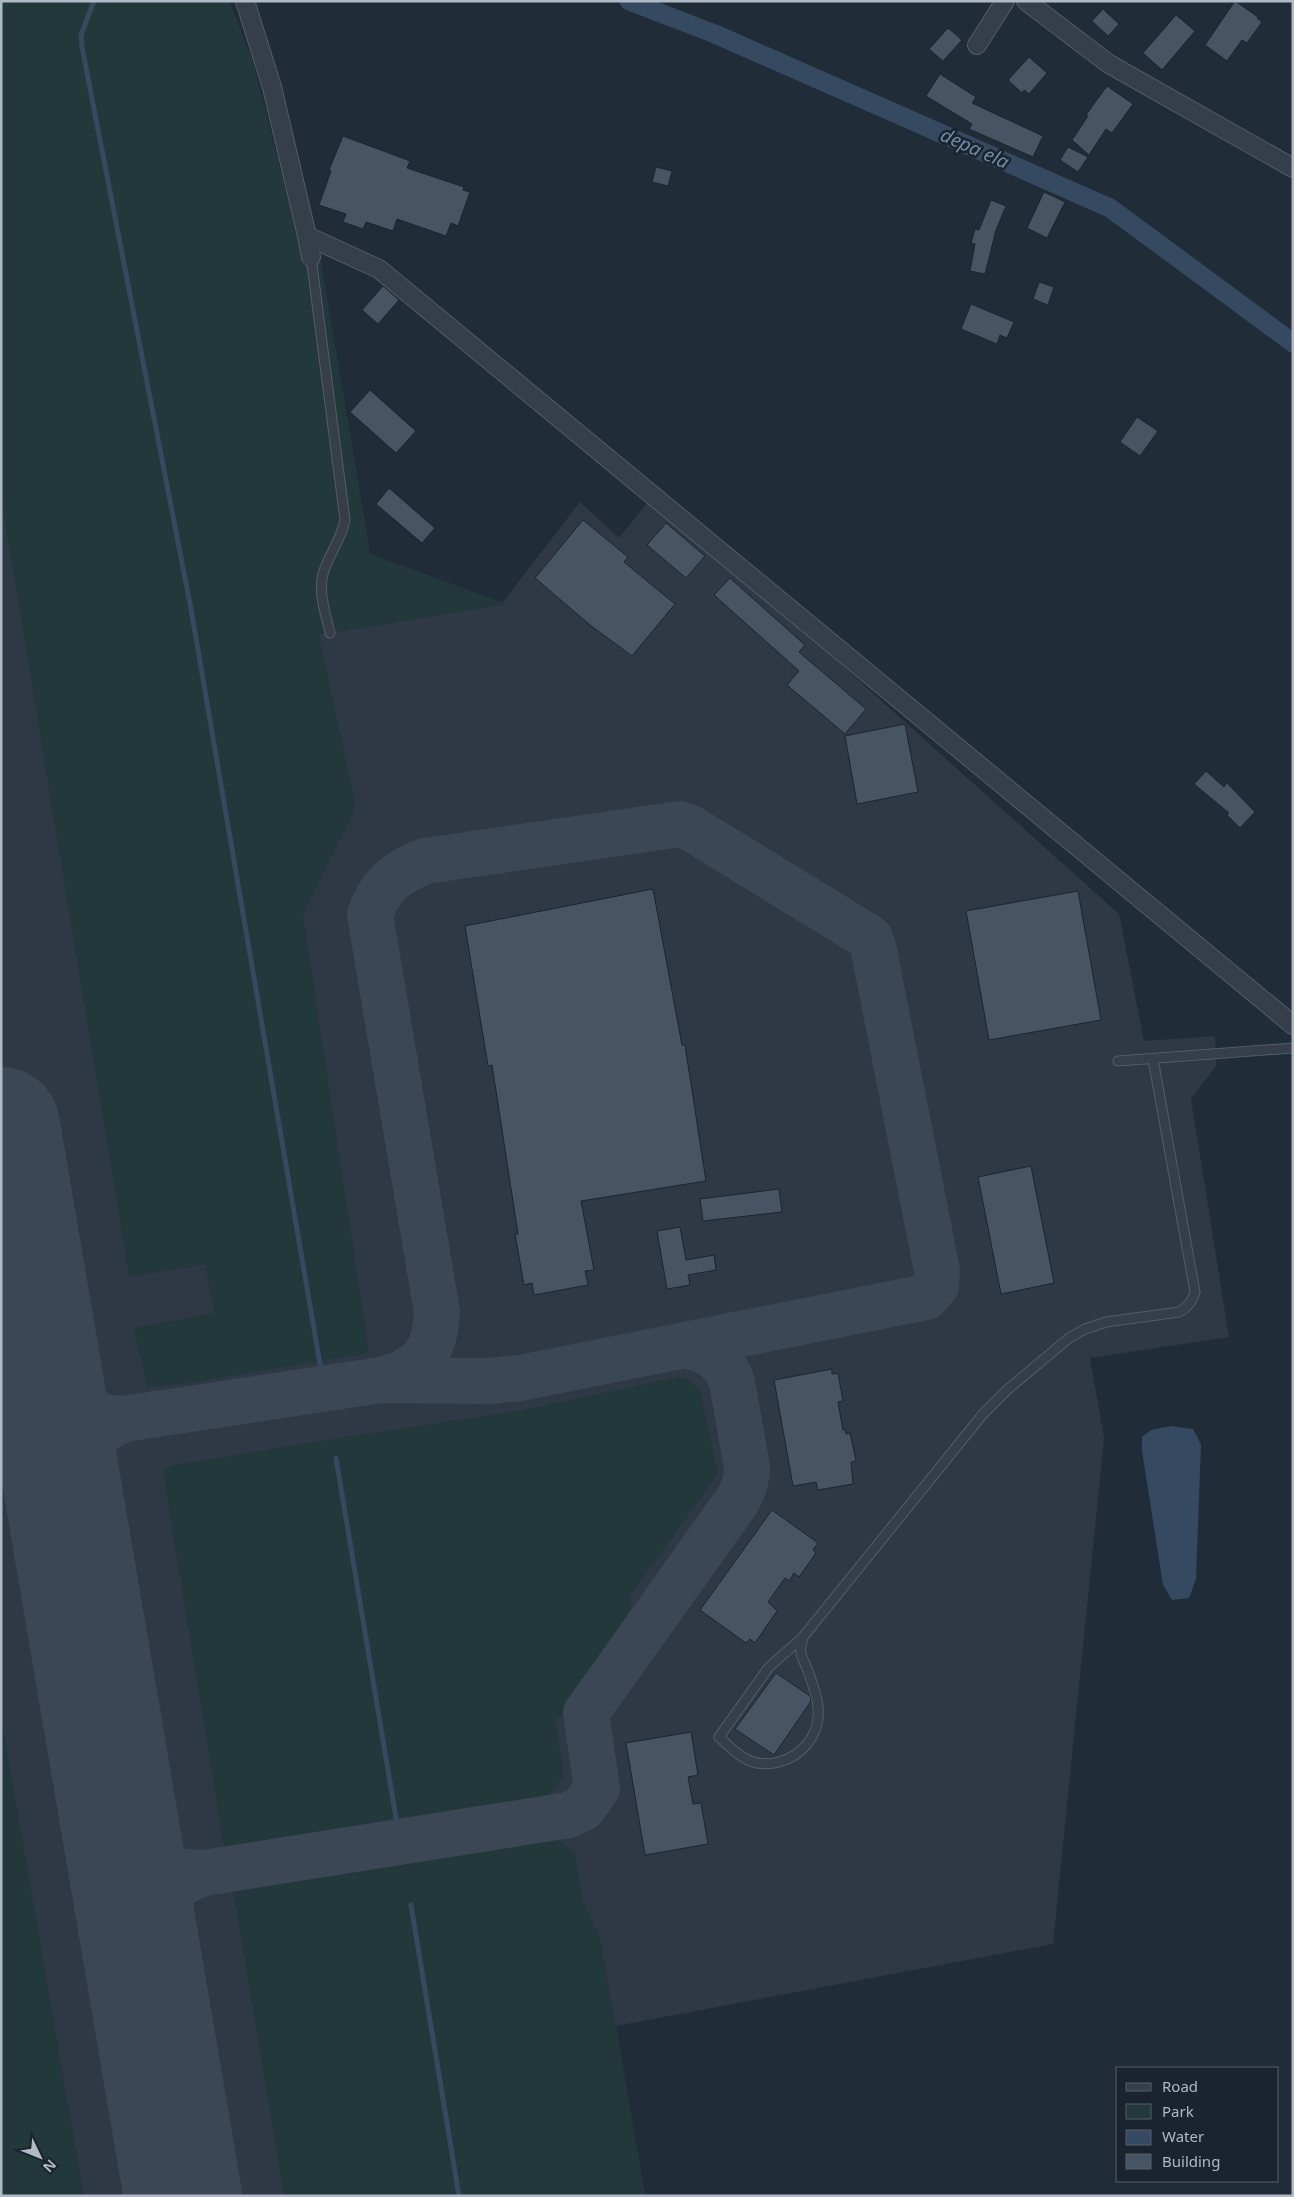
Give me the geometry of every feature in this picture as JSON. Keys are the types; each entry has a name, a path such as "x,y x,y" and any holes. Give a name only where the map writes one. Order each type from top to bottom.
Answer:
{"street":[{"path":"244,1 272,87 311,257"},
{"path":"977,45 1005,1"},
{"path":"1033,3 1109,64 1293,168"},
{"path":"307,236 379,269 1293,1025"}],"lane":[{"path":"311,257 345,520 343,534 323,574 321,588 330,633"},
{"path":"1118,1061 1293,1048"},
{"path":"803,1637 801,1653 818,1700 819,1718 814,1735 803,1750 787,1760 770,1764 752,1762 741,1758 719,1737 769,1667 803,1637 983,1414 1007,1390 1069,1338 1085,1329 1106,1322 1179,1312 1186,1308 1192,1300 1195,1292 1152,1059"}],"shaded area":[{"path":"1,1 229,1 253,62 301,252 321,262 370,554 502,603 580,502 619,538 653,496 1119,914 1144,1041 1215,1036 1216,1066 1191,1099 1229,1337 1090,1358 1104,1438 1053,1944 616,2026 645,2196 1,2196"}],"green space":[{"path":"1,1 229,1 253,62 301,252 321,262 370,554 507,604 319,635 356,807 303,914 369,1353 188,1383 147,1387 134,1328 214,1313 205,1264 129,1277 1,497"},
{"path":"679,1377 692,1383 701,1394 718,1474 629,1597 633,1620 569,1709 555,1720 564,1776 547,1797 224,1848 164,1478 164,1467 523,1410"},
{"path":"1,1716 84,2196 1,2196"},
{"path":"555,1838 575,1853 583,1902 600,1937 645,2196 284,2196 233,1890"}],"water":[{"path":"1171,1426 1193,1429 1201,1444 1196,1579 1189,1598 1172,1600 1163,1585 1142,1451 1142,1437 1151,1430"}],"building":[{"path":"1235,1 1262,22 1247,43 1242,40 1227,61 1205,45"},
{"path":"1103,9 1119,24 1108,36 1092,21"},
{"path":"1176,15 1195,31 1162,70 1143,53"},
{"path":"948,28 962,40 943,61 929,49"},
{"path":"1029,57 1047,73 1029,94 1024,90 1022,93 1008,80"},
{"path":"940,74 976,97 972,103 1043,136 1033,157 969,129 972,124 926,96"},
{"path":"1107,86 1133,104 1112,133 1106,129 1089,155 1072,140 1088,116 1086,115"},
{"path":"343,136 410,161 407,168 464,187 463,190 470,192 458,226 451,223 446,236 397,219 393,231 366,222 363,229 343,222 346,214 319,205 331,171 329,170"},
{"path":"1068,147 1088,157 1078,172 1060,160"},
{"path":"656,167 672,171 668,186 652,182"},
{"path":"1044,192 1065,202 1047,238 1027,228"},
{"path":"991,200 1006,206 996,230 985,274 970,271 975,244 971,243 975,229 979,230"},
{"path":"1039,282 1054,287 1048,305 1033,299"},
{"path":"383,286 399,300 378,324 362,310"},
{"path":"971,304 1014,322 1007,338 1000,335 997,344 961,329"},
{"path":"370,390 416,431 396,453 350,412"},
{"path":"1137,417 1158,431 1140,456 1120,442"},
{"path":"389,488 435,528 422,543 376,504"},
{"path":"583,520 628,557 624,562 675,604 632,656 590,625 535,578"},
{"path":"666,523 705,556 686,578 647,545"},
{"path":"730,578 805,645 799,652 866,709 845,734 787,685 799,671 714,595"},
{"path":"905,724 918,792 857,804 845,736"},
{"path":"1206,771 1224,787 1227,783 1255,812 1240,828 1227,815 1229,813 1194,784"},
{"path":"653,889 682,1045 685,1045 706,1181 581,1201 594,1270 585,1271 588,1285 534,1295 532,1283 524,1285 515,1234 518,1234 492,1065 488,1066 465,926"},
{"path":"1078,891 1101,1020 989,1040 966,911"},
{"path":"1031,1166 1054,1283 1001,1294 978,1177"},
{"path":"779,1189 782,1212 703,1221 700,1199"},
{"path":"680,1227 686,1260 714,1255 716,1270 688,1275 690,1285 667,1289 657,1231"},
{"path":"832,1369 832,1374 838,1373 843,1401 838,1402 843,1430 845,1430 846,1434 850,1433 856,1461 851,1462 853,1484 818,1490 816,1482 793,1486 774,1380"},
{"path":"772,1510 818,1543 813,1550 816,1553 799,1577 794,1573 789,1581 785,1578 768,1602 777,1611 755,1643 750,1639 746,1643 700,1610"},
{"path":"776,1673 810,1696 811,1701 774,1755 735,1729"},
{"path":"691,1732 698,1775 688,1777 693,1804 701,1803 708,1844 645,1855 626,1743"}],"waterway":[{"path":"94,1 81,35 82,47 191,609 321,1370"},
{"name":"depa ela","path":"629,1 715,34 1110,208 1293,343"},
{"path":"336,1458 398,1830"},
{"path":"411,1905 459,2196"}],"taxiway":[{"path":"40,1357 55,1382 72,1402 95,1414 108,1418 124,1419 381,1380 489,1381 520,1378 926,1297 936,1286 937,1271 870,938 689,827 680,824 425,861 406,870 390,881 378,896 370,915 437,1312 433,1339 423,1358 406,1371 381,1380"},
{"path":"118,1812 132,1840 149,1859 172,1870 204,1873 569,1815 583,1808 597,1788 586,1713 737,1501 746,1480 747,1467 732,1382 724,1367 714,1356 693,1347 684,1346"},
{"path":"67,1509 70,1479 80,1454 97,1434 124,1419"},
{"path":"143,1959 147,1929 151,1916 158,1905 176,1886 204,1873"}],"runway":[{"path":"1,1126 183,2196"}]}
